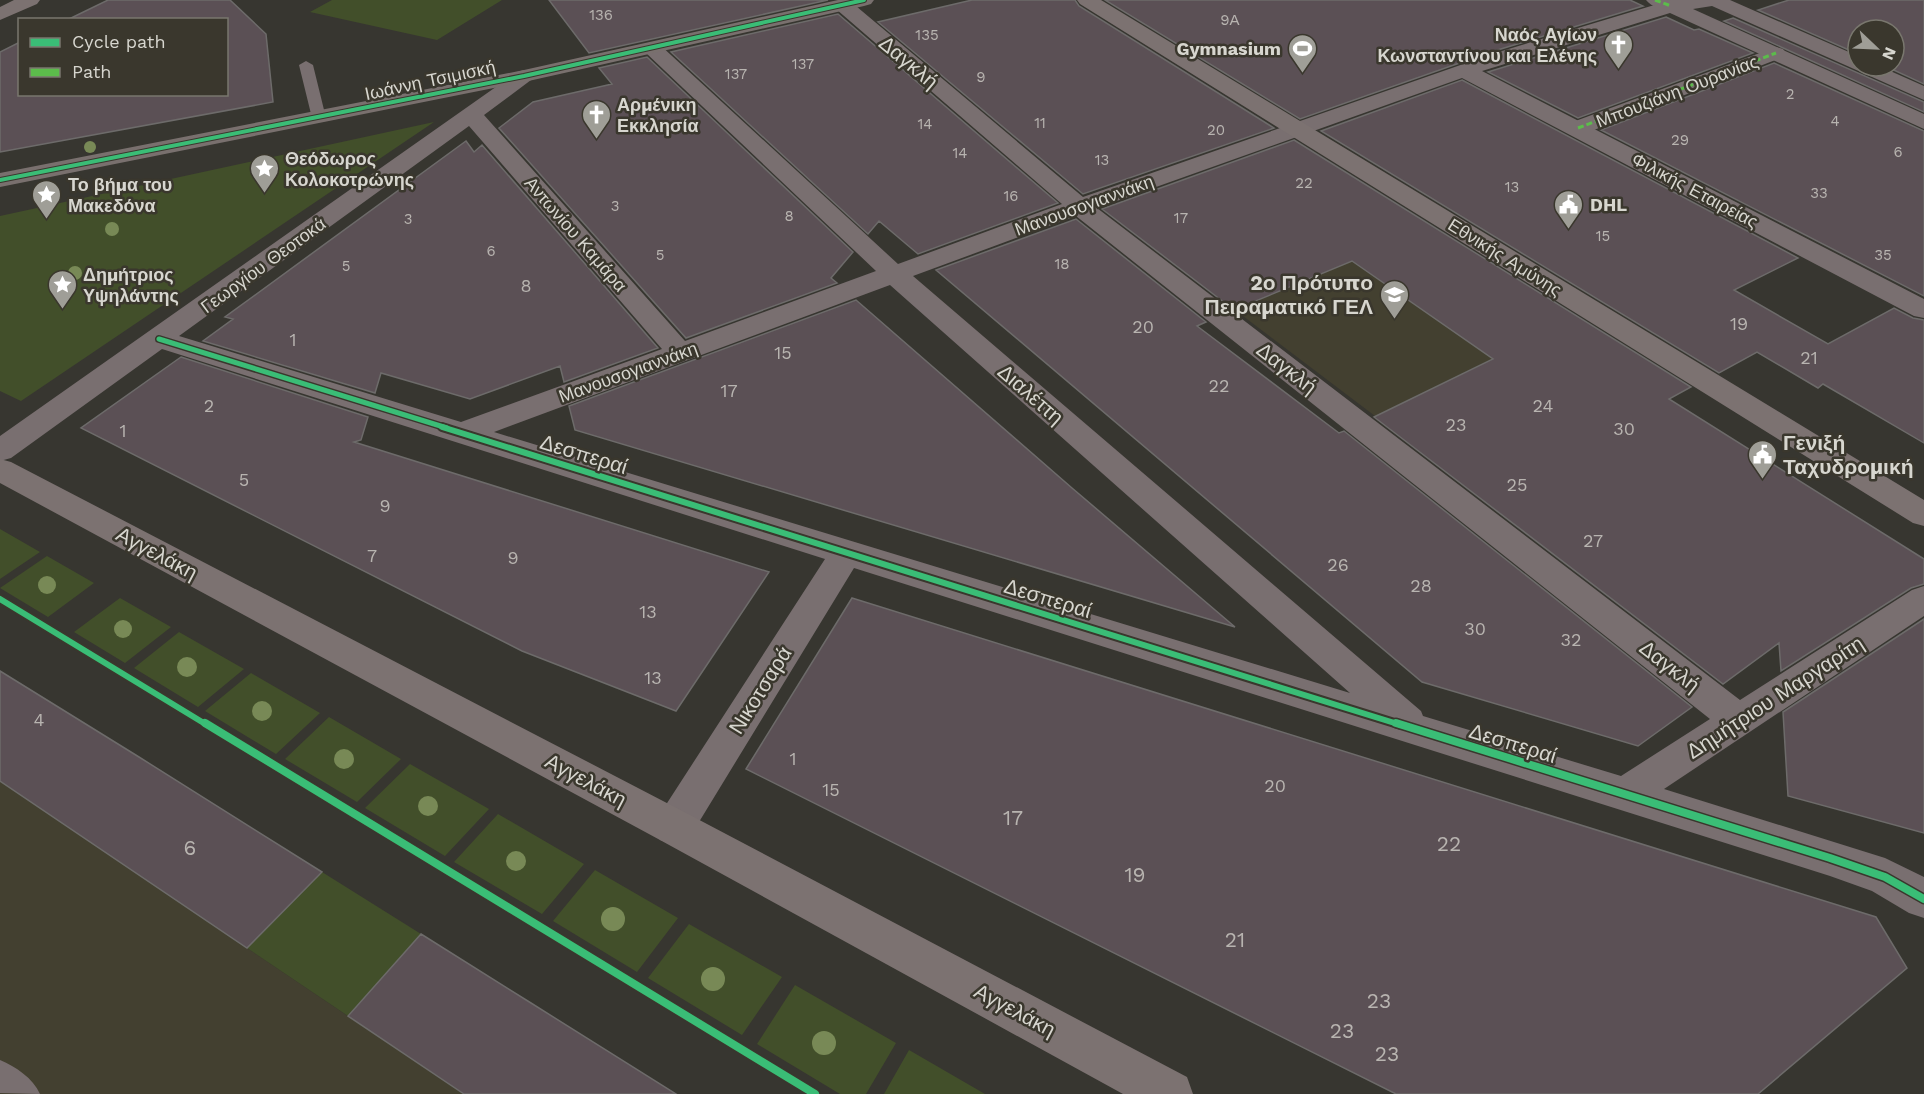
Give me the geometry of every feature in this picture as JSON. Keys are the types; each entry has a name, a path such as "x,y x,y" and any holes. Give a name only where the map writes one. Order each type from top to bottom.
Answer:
{"main road":[{"path":"0,14 30,0"},
{"name":"Εθνικής Αμύνης","path":"1087,0 1924,515"},
{"name":"Ιωάννη Τσιμισκή","path":"0,180 524,76 854,2"},
{"name":"Αγγελάκη","path":"0,470 674,827 1170,1094"}],"street":[{"name":"Μανουσογιαννάκη","path":"462,433 1079,206 1499,58 1663,3 1714,0"},
{"path":"1714,0 1846,59"},
{"name":"Δαγκλή","path":"854,2 1079,206 1739,720"},
{"path":"1663,3 1924,122"},
{"name":"Διαλέττη","path":"652,48 894,274 1418,731"},
{"name":"Μπουζιάνη Ουρανίας","path":"1578,128 1776,53"},
{"name":"Φιλικής Εταιρείας","path":"1466,71 1924,310"},
{"name":"Γεωργίου Θεοτοκά","path":"0,451 472,116 524,76"},
{"path":"1889,78 1924,94"},
{"name":"Αντωνίου Καμάρα","path":"472,116 680,353"},
{"name":"Δεσπεραί","path":"159,339 1839,861 1885,877 1924,899"},
{"name":"Νικοτσαρά","path":"674,827 846,552"},
{"name":"Δημήτριου Μαργαρίτη","path":"1625,794 1924,599"}],"lane":[{"path":"306,65 319,118"},
{"path":"0,1074 25,1094"}],"shaded area":[{"name":"2ο Πρότυπο Πειραματικό ΓΕΛ","path":"1410,236 1555,328 1375,416 1235,310"},
{"path":"0,671 322,872 247,948 462,1093 531,1003 676,1094 0,1094"}],"green space":[{"path":"332,0 502,0 437,40 310,12"},
{"path":"434,122 21,401 0,391 0,216"},
{"path":"0,529 40,552 0,579"},
{"path":"47,556 94,583 48,617 0,588"},
{"path":"120,598 171,627 125,663 74,632"},
{"path":"179,632 244,669 198,707 134,668"},
{"path":"251,673 320,713 276,754 205,711"},
{"path":"329,717 401,759 357,802 285,759"},
{"path":"410,764 489,809 445,856 365,808"},
{"path":"498,814 584,864 542,914 454,862"},
{"path":"595,870 678,918 637,972 553,921"},
{"path":"322,872 421,934 348,1016 247,948"},
{"path":"689,924 782,977 742,1035 648,978"},
{"path":"795,985 896,1043 866,1094 840,1094 757,1044"},
{"path":"909,1050 985,1094 884,1094"}],"building":[{"path":"108,0 230,0 266,34 273,102 0,152 0,52 18,43 18,96 228,96 228,18 71,18"},
{"path":"549,0 828,0 589,53"},
{"path":"972,0 1075,0 1079,6 1274,128 1083,194 878,22"},
{"path":"1105,0 1630,0 1643,6 1491,52 1300,119"},
{"path":"1789,0 1924,0 1924,84 1906,76 1906,18 1846,18 1846,49 1758,10"},
{"path":"838,14 1058,203 918,254 879,221 868,234 671,52"},
{"path":"1666,17 1753,53 1578,118 1488,72"},
{"path":"1733,18 1846,68 1846,77 1724,21"},
{"path":"647,57 853,252 831,278 837,283 686,338 499,128 533,102 612,84 599,68"},
{"path":"1774,63 1924,131 1924,296 1601,130"},
{"path":"1849,78 1869,78 1924,102 1924,112"},
{"path":"1462,80 1798,258 1734,290 1828,344 1894,308 1913,318 1924,320 1924,443 1823,384 1818,388 1757,352 1719,373 1321,131"},
{"path":"1294,140 1691,387 1669,399 1924,559 1924,584 1911,588 1781,671 1779,643 1723,684 1374,417 1493,359 1352,261 1234,310 1102,209"},
{"path":"466,141 474,152 482,145 658,348 564,382 560,366 470,399 381,373 375,393 203,341 233,319 225,317"},
{"path":"1076,219 1206,322 1197,326 1339,433 1344,431 1692,707 1638,746 1422,682 936,270"},
{"path":"856,300 1235,627 575,430 569,406"},
{"path":"181,357 368,417 361,440 354,442 769,572 676,711 522,651 81,428"},
{"path":"852,598 1876,917 1907,968 1758,1094 1396,1094 746,769"},
{"path":"1924,619 1924,833 1788,796 1783,712"},
{"path":"0,671 322,872 247,948 0,781"},
{"path":"421,934 676,1094 464,1094 348,1016"}],"marked path":[{"path":"1655,0 1671,6"},
{"path":"1578,128 1776,53"}],"cycle path":[{"path":"0,180 524,76 864,0"},
{"path":"159,339 1830,858 1885,877 1924,899"},
{"path":"0,599 815,1094"}],"place":[{"name":"Ναός Αγίων Κωνσταντίνου και Ελένης","path":"1618,70"},
{"name":"Gymnasium","path":"1302,74"},
{"name":"Αρμένικη Εκκλησία","path":"596,140"},
{"name":"Θεόδωρος Κολοκοτρώνης","path":"264,194"},
{"name":"Το βήμα του Μακεδόνα","path":"47,220"},
{"name":"DHL","path":"1569,230"},
{"name":"Δημήτριος Υψηλάντης","path":"62,310"},
{"name":"2ο Πρότυπο Πειραματικό ΓΕΛ","path":"1394,320"},
{"name":"Γενιξή Ταχυδρομική","path":"1762,480"}]}
